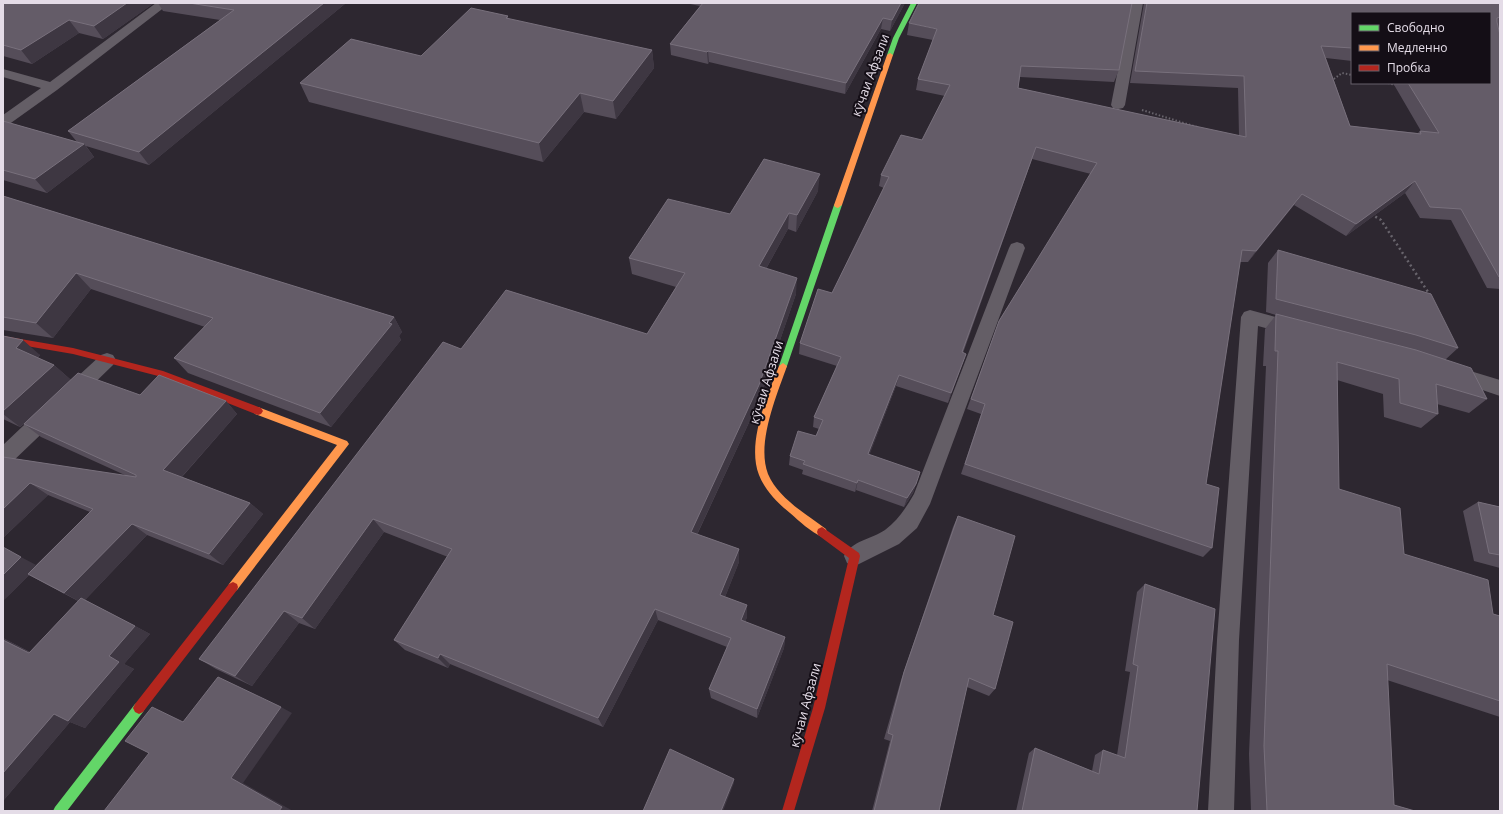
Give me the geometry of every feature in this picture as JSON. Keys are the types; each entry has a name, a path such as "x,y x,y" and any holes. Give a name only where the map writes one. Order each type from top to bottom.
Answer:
{"street":[{"name":"кӯчаи Афзали","path":"788,811 819,708 855,556 779,495 763,473 761,450 768,411 896,38 914,3"},
{"path":"3,339 72,351 163,374 344,444 59,811"}],"lane":[{"path":"3,122 164,3"},
{"path":"1118,105 1137,3"},
{"path":"3,73 52,87"},
{"path":"855,556 892,537 910,521 923,498 1017,248"},
{"path":"1221,811 1228,640 1250,317 1311,333"},
{"path":"3,458 107,360"},
{"path":"1436,367 1500,388"}],"path":[{"path":"1331,82 1342,73 1351,75"},
{"path":"1118,105 1156,113 1198,128"},
{"path":"1369,212 1381,220 1431,298"}],"building":[{"path":"3,3 127,3 94,26 69,20 21,50 3,45"},
{"path":"189,3 324,3 139,152 68,131 234,10"},
{"path":"703,3 901,3 892,20 883,18 846,83 708,51 670,44"},
{"path":"919,3 1132,3 1119,70 1021,66 1018,88 1246,137 1244,76 1135,71 1147,3 1500,3 1500,17 1497,18 1497,22 1500,35 1500,277 1461,209 1430,207 1415,181 1356,224 1302,194 1256,251 1242,250 1206,484 1219,488 1212,548 965,464 985,404 971,399 999,321 1097,163 1036,147 962,352 966,354 951,393 899,375 868,454 920,472 916,484 907,498 858,480 857,483 803,464 805,461 790,456 798,431 816,436 823,420 814,417 841,357 800,343 818,289 832,293 889,177 881,175 901,135 922,140 950,85 918,79 937,29 909,23"},
{"path":"471,8 508,16 506,18 652,50 613,101 580,93 539,143 300,83 351,39 421,56"},
{"path":"3,121 84,144 35,179 3,170"},
{"path":"764,159 820,174 797,215 789,213 759,266 797,278 759,385 691,532 739,549 720,595 747,605 741,620 785,637 757,709 709,689 731,638 655,609 598,718 440,654 438,658 394,640 452,549 373,519 302,618 284,611 235,676 199,659 443,342 461,349 506,290 647,334 685,273 629,258 668,199 730,214"},
{"path":"3,196 394,317 389,323 392,324 320,413 174,358 213,318 76,273 36,323 3,317"},
{"path":"1278,250 1431,294 1458,348 1416,335 1276,299"},
{"path":"1276,314 1416,350 1471,368 1487,399 1436,384 1438,414 1400,403 1399,379 1337,362 1339,489 1400,508 1404,554 1488,580 1493,614 1500,616 1500,701 1387,664 1394,805 1415,811 1267,811 1264,746 1278,351 1275,351"},
{"path":"3,336 23,340 16,348 54,365 3,411"},
{"path":"78,373 140,395 159,375 226,401 163,470 250,503 209,554 132,524 64,593 28,574 93,509 30,483 3,509 3,457 136,477 136,475 24,424"},
{"path":"1478,502 1500,507 1500,555 1489,553"},
{"path":"958,516 1015,536 993,615 1013,622 995,689 969,678 939,811 874,811 893,735 888,733 904,672"},
{"path":"3,547 21,557 3,575"},
{"path":"1145,584 1215,609 1197,811 1022,811 1035,748 1099,774 1103,750 1125,758 1138,666 1133,664"},
{"path":"81,598 135,626 109,656 119,662 68,721 54,714 3,773 3,640 29,653"},
{"path":"218,677 281,707 231,778 282,807 279,811 104,811 149,753 125,741 152,707 183,722"},
{"path":"670,749 734,779 721,811 643,811"}],"traffic: fast":[{"path":"890,55 896,38 914,3"},
{"path":"783,366 838,205"},
{"path":"59,811 139,708"}],"traffic: slow":[{"path":"838,205 890,55"},
{"path":"783,366 765,420 760,451 761,464 764,475 775,492 797,513 822,532"},
{"path":"233,587 344,444 258,411"}],"traffic: jam":[{"path":"3,339 73,351 163,374 258,411"},
{"path":"788,811 819,708 855,556 822,532"},
{"path":"139,708 233,587"}]}
